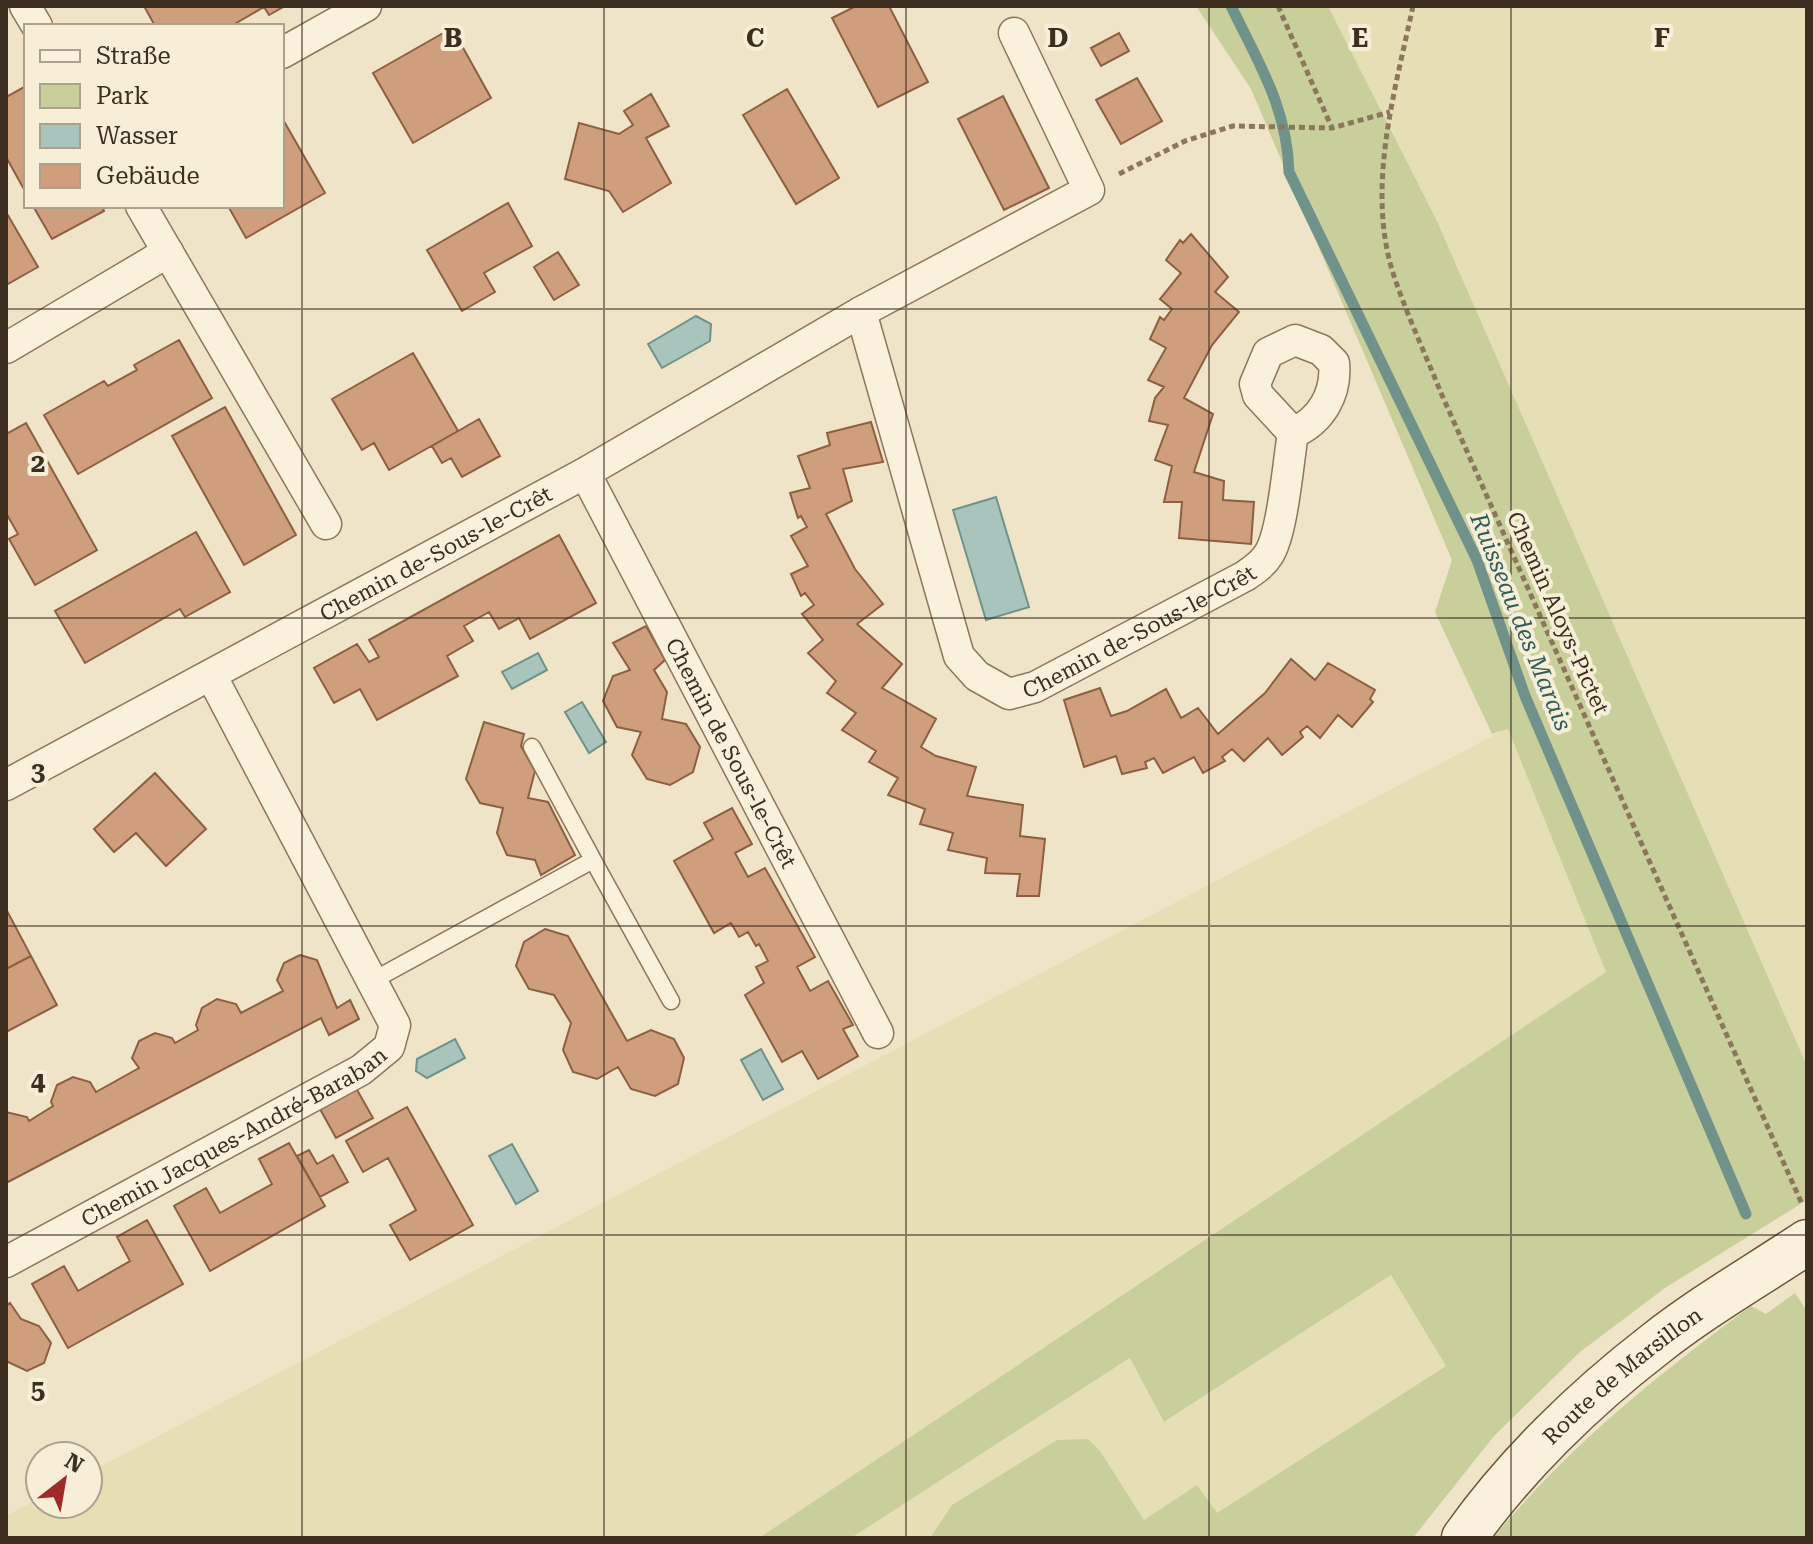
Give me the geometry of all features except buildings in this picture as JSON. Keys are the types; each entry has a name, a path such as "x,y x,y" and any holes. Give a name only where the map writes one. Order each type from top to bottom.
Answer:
{"street":[{"path":"25,6 36,24"},
{"path":"284,52 366,6"},
{"path":"1014,33 1089,190"},
{"name":"Chemin de-Sous-le-Crêt","path":"6,785 585,473 861,312 1089,190"},
{"path":"142,208 326,524"},
{"path":"6,348 168,252"},
{"name":"Chemin de-Sous-le-Crêt","path":"861,312 959,656 977,676 1009,694 1035,687 1245,576 1262,563 1270,552 1276,532 1293,433"},
{"name":"Chemin de Sous-le-Crêt","path":"585,473 878,1033"},
{"name":"Chemin Jacques-André-Baraban","path":"6,1262 361,1070 389,1047 395,1025 211,675"},
{"name":"Route de Marsillon","path":"1464,1538 1524,1467 1654,1344 1807,1242"}],"lane":[{"path":"532,747 671,1001"},
{"path":"372,981 593,860"}],"path":[{"path":"1278,6 1332,128"},
{"name":"Chemin Aloys-Pictet","path":"1413,6 1390,112 1383,174 1385,228 1392,271 1441,393 1764,1123 1807,1212"},
{"path":"1089,190 1185,141 1233,126 1332,128 1390,112"}],"shaded area":[{"path":"1328,6 1807,6 1807,1066 1437,221"},
{"path":"1508,728 1606,972 759,1538 6,1538 6,1516 24,1506 24,1520 104,1520 104,1465"},
{"path":"1391,1275 1446,1366 1216,1514 1197,1485 1144,1520 1100,1451 952,1505 930,1538 851,1538 1131,1358 1165,1422"}],"green space":[{"path":"1196,6 1328,6 1437,221 1807,1066 1807,1200 1665,1288 1580,1352 1494,1436 1413,1538 930,1538 952,1505 1057,1440 1088,1439 1100,1451 1144,1520 1197,1485 1217,1513 1446,1366 1391,1275 1164,1422 1130,1358 851,1538 759,1538 1606,972 1508,729 1492,734 1435,612 1452,560 1251,89"},
{"path":"1795,1293 1807,1311 1807,1538 1493,1538 1552,1472 1647,1386 1751,1306 1766,1314"}],"water":[{"path":"696,316 711,324 710,341 662,368 648,344"},
{"path":"996,497 1029,607 986,620 953,510"},
{"path":"538,653 547,670 512,689 502,672"},
{"path":"582,702 606,742 589,753 565,712"},
{"path":"455,1039 465,1058 427,1078 416,1071 417,1059"},
{"path":"761,1049 783,1089 763,1100 741,1060"},
{"path":"512,1144 538,1191 516,1204 489,1156"}],"waterway":[{"name":"Ruisseau des Marais","path":"1231,6 1277,106 1289,172 1477,560 1525,696 1746,1214"}]}
